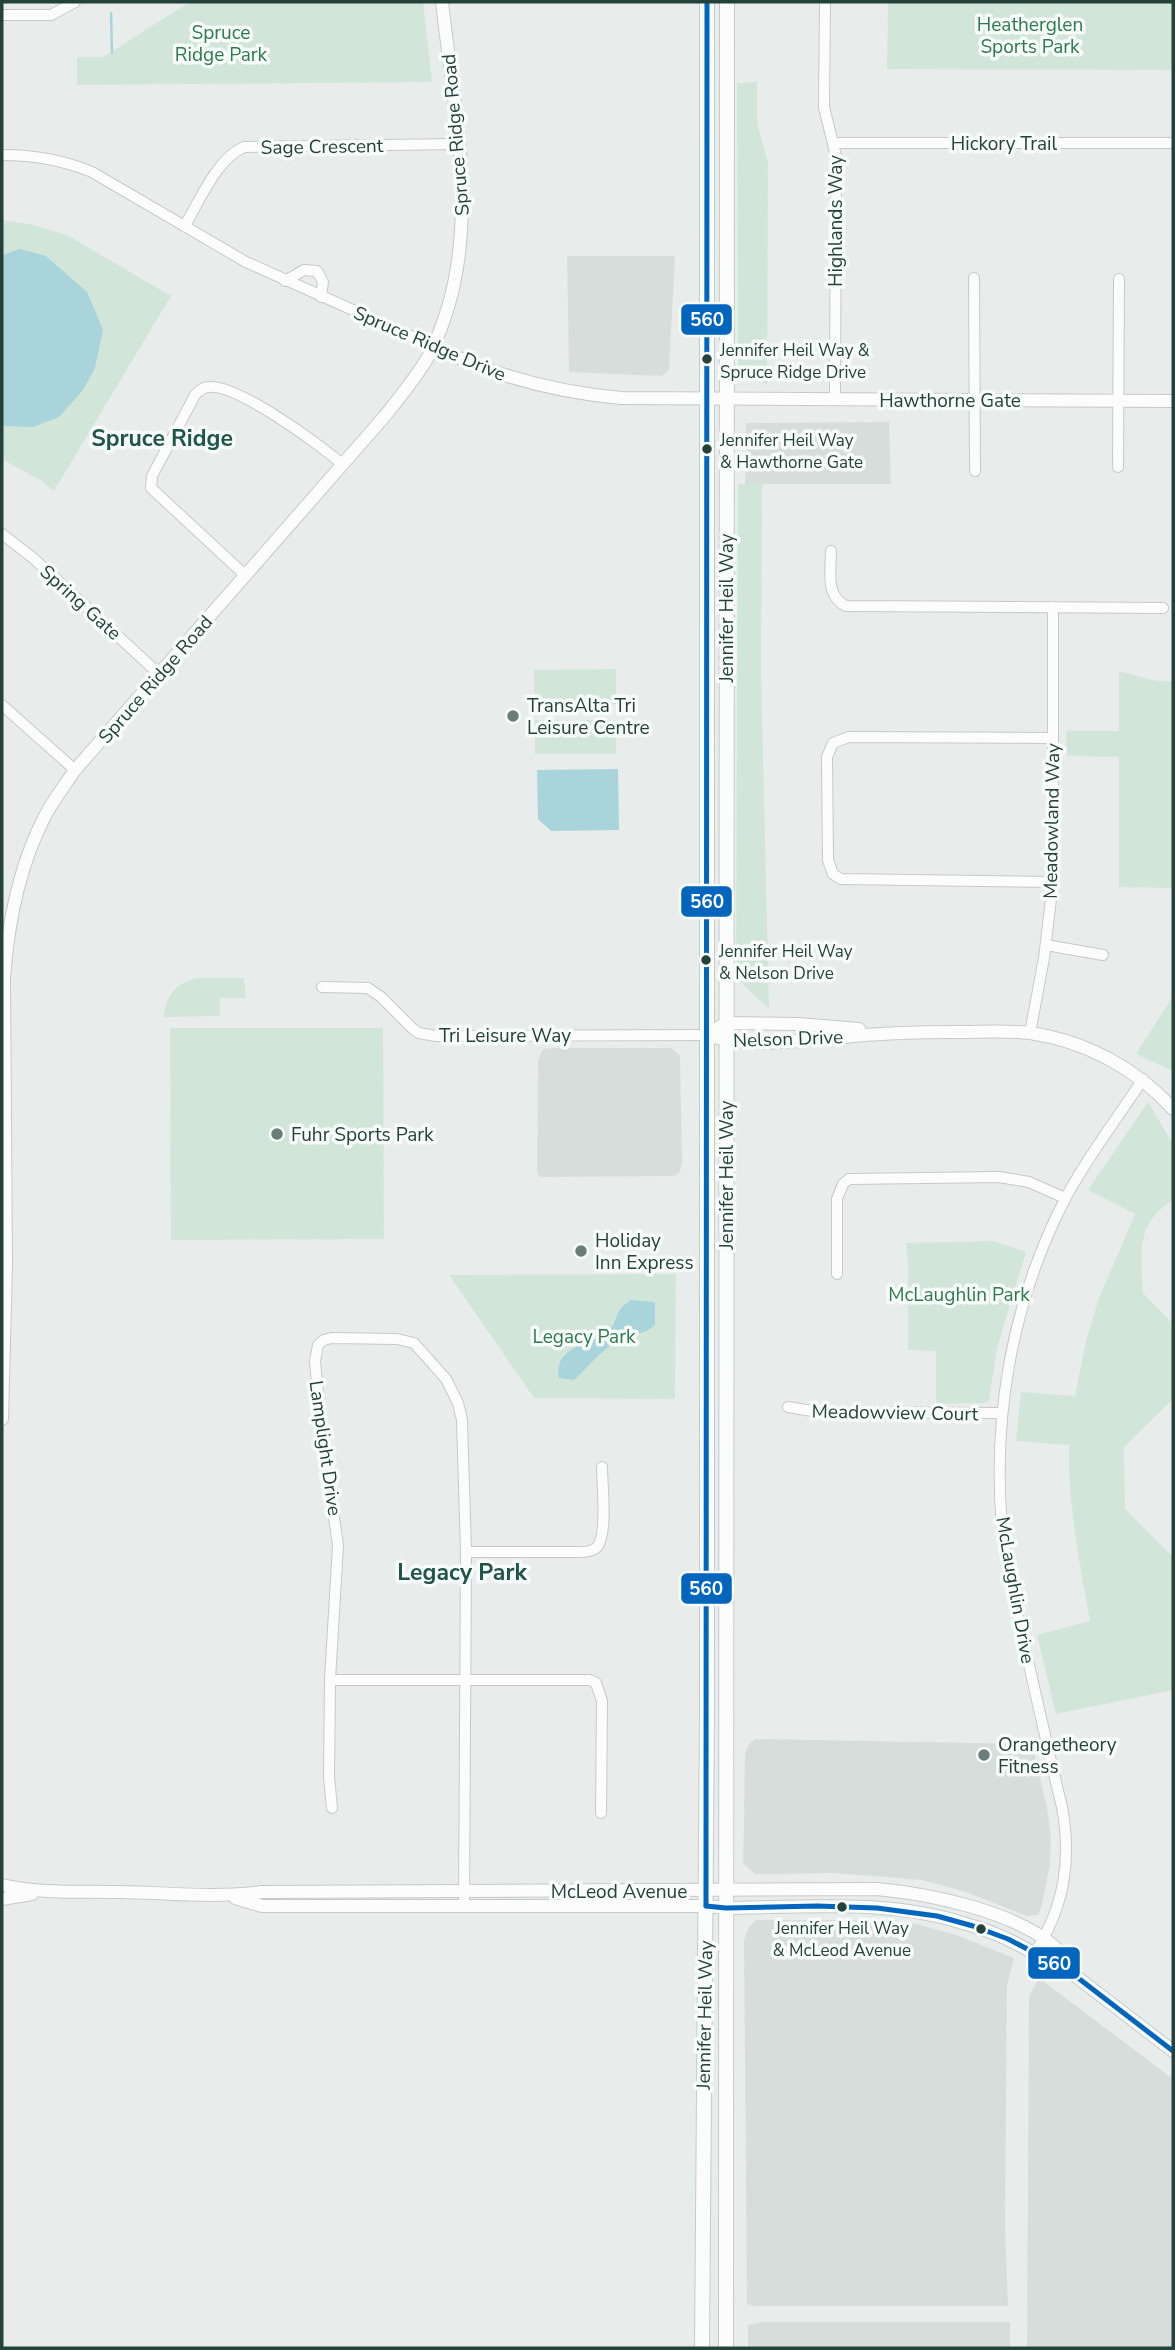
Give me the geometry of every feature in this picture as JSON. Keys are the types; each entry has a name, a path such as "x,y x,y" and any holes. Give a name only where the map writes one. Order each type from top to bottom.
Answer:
{"main road":[{"name":"Jennifer Heil Way","path":"702,2348 706,1898 707,2"},
{"name":"Jennifer Heil Way","path":"726,2348 727,2"}],"street":[{"path":"2,15 51,15 75,2"},
{"name":"Spruce Ridge Road","path":"2,1419 4,947 18,887 34,838 75,770 343,464 413,381 433,346 451,299 461,254 464,216 442,2"},
{"name":"Highlands Way","path":"825,2 824,107 836,156 835,399"},
{"name":"Hickory Trail","path":"834,143 1173,144"},
{"name":"Sage Crescent","path":"185,226 219,169 232,152 244,147 458,144"},
{"name":"Spruce Ridge Drive","path":"2,155 69,162 121,187 246,262 489,371 552,389 621,398 726,400"},
{"path":"285,281 304,270 317,271 323,282 321,297"},
{"path":"974,278 975,471"},
{"path":"1118,467 1119,279"},
{"path":"246,576 151,488 152,476 195,395 203,388 216,387 260,407 292,426 343,464"},
{"name":"Hawthorne Gate","path":"726,400 1173,401"},
{"name":"Spring Gate","path":"2,534 33,558 158,673"},
{"path":"831,551 832,594 836,602 846,606 1163,608"},
{"name":"Meadowland Way","path":"1030,1033 1046,945 1053,882 1054,607"},
{"path":"2,705 75,770"},
{"path":"1053,738 849,737 839,739 829,749 827,770 828,860 833,874 841,879 1053,882"},
{"path":"1046,945 1103,955"},
{"name":"Tri Leisure Way","path":"322,987 369,988 413,1029 436,1036 706,1035"},
{"name":"Nelson Drive","path":"706,1035 726,1023 798,1024 890,1032 1030,1033 1072,1043 1101,1054 1143,1079 1173,1109"},
{"name":"Nelson Drive","path":"706,1035 726,1041 803,1040 890,1032"},
{"name":"McLaughlin Drive","path":"1034,1954 1055,1916 1064,1887 1067,1841 1062,1807 1012,1590 1004,1542 1000,1489 1001,1413 1022,1306 1038,1258 1065,1198 1143,1079"},
{"path":"837,1274 837,1199 843,1184 849,1179 1006,1178 1029,1182 1065,1198"},
{"name":"Lamplight Drive","path":"332,1808 330,1680 338,1545 319,1415 315,1361 318,1345 324,1340 407,1340 424,1352 446,1379 458,1403 462,1420 466,1552 464,1906"},
{"name":"Meadowview Court","path":"788,1407 818,1412 1001,1413"},
{"path":"466,1552 589,1552 597,1547 602,1531 602,1466"},
{"path":"330,1680 586,1679 596,1683 602,1701 601,1813"},
{"name":"McLeod Avenue","path":"2,1885 42,1892 228,1896 262,1892 464,1891 706,1898 726,1908 877,1907 921,1912 991,1932 1048,1964 1069,1971 1173,2052"},
{"name":"McLeod Avenue","path":"228,1896 262,1906 464,1906 706,1898 726,1888 847,1888 914,1893 948,1900 997,1916 1057,1949 1069,1971"},
{"name":"McLeod Avenue","path":"2,1899 42,1892"}],"shaded area":[{"path":"567,256 675,256 669,369 662,376 569,372"},
{"path":"889,422 891,484 745,484 746,423"},
{"path":"671,1048 680,1056 680,1172 674,1176 539,1177 538,1060 543,1049"},
{"path":"756,1739 1032,1744 1051,1837 1050,1864 1038,1915 1027,1916 963,1891 922,1880 835,1873 755,1874 743,1863 745,1754 749,1744"},
{"path":"756,1920 877,1920 916,1924 956,1935 1014,1958 1007,1986 1005,2226 1008,2306 747,2304 744,1940 749,1927"},
{"path":"1039,1978 1173,2079 1173,2348 1027,2348 1029,1996"},
{"path":"763,2322 1010,2322 1010,2348 748,2348 748,2325"}],"green space":[{"name":"Spruce Ridge Park","path":"190,2 423,2 432,82 77,85 77,57 103,57"},
{"name":"Heatherglen Sports Park","path":"888,2 1173,2 1173,70 887,69"},
{"path":"757,82 757,123 768,163 767,385 738,365 737,83"},
{"path":"2,220 29,224 67,235 171,296 54,491 42,481 2,459"},
{"path":"738,484 762,484 761,672 769,1009 736,978"},
{"path":"616,669 616,704 535,704 534,670"},
{"path":"1119,671 1156,681 1173,681 1173,888 1119,887 1119,757 1067,756 1066,731 1119,731"},
{"path":"535,720 616,720 616,754 535,754"},
{"path":"197,978 244,978 246,998 220,998 220,1016 164,1017 167,1003 177,987"},
{"path":"1173,996 1173,1071 1136,1054"},
{"name":"Fuhr Sports Park","path":"170,1028 383,1028 384,1239 171,1240"},
{"path":"1148,1102 1173,1144 1173,1200 1161,1209 1146,1229 1142,1265 1143,1293 1173,1324 1173,1399 1124,1447 1125,1509 1173,1557 1173,1690 1056,1714 1037,1635 1090,1621 1072,1511 1069,1445 1016,1441 1021,1392 1075,1396 1086,1341 1099,1298 1135,1214 1088,1190"},
{"name":"McLaughlin Park","path":"993,1241 1026,1252 997,1348 989,1401 936,1404 936,1351 908,1350 906,1243"},
{"name":"Legacy Park","path":"676,1274 675,1399 534,1398 449,1275"}],"water":[{"path":"20,249 46,256 87,292 103,330 95,368 83,390 59,417 33,427 2,426 2,255"},
{"path":"618,769 619,830 551,831 538,819 537,770"},
{"path":"631,1300 655,1302 655,1325 615,1342 574,1380 559,1378 559,1367 567,1353 609,1330 620,1309"}],"waterway":[{"path":"111,13 112,53"}],"transit line":[{"name":"560","path":"706,1906 707,2"},
{"name":"560","path":"706,1906 877,1908 937,1916 973,1926 1008,1939 1069,1971 1173,2051"}],"place":[{"name":"Jennifer Heil Way & Spruce Ridge Drive","path":"707,359"},
{"name":"Jennifer Heil Way & Hawthorne Gate","path":"707,449"},
{"name":"TransAlta Tri Leisure Centre","path":"513,716"},
{"name":"Jennifer Heil Way & Nelson Drive","path":"706,960"},
{"name":"Fuhr Sports Park","path":"277,1134"},
{"name":"Holiday Inn Express","path":"581,1251"},
{"name":"Orangetheory Fitness","path":"984,1755"},
{"name":"Jennifer Heil Way & McLeod Avenue","path":"842,1907"}],"district":[{"name":"Spruce Ridge","path":"162,438"},
{"name":"Legacy Park","path":"462,1572"}]}
